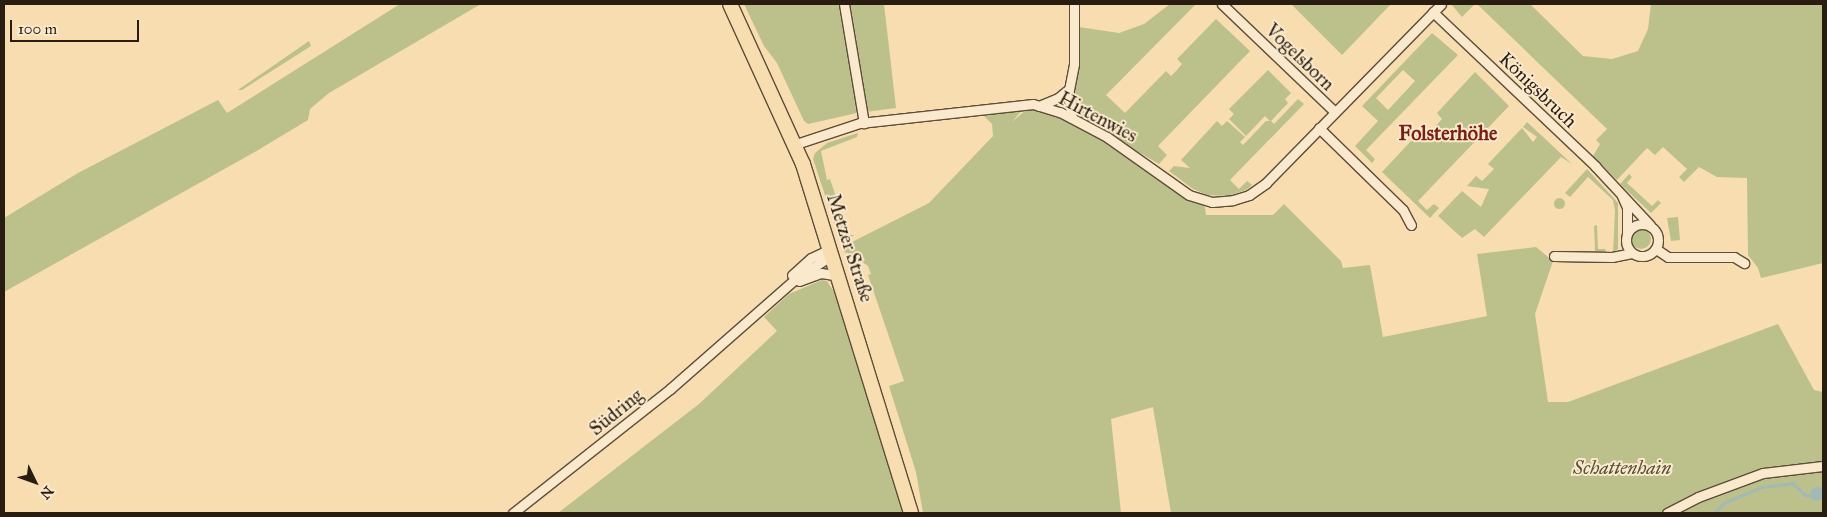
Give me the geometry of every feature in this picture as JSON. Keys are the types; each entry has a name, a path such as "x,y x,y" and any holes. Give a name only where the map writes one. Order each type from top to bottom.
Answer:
{"main road":[{"name":"Metzer Straße","path":"730,4 796,144 839,276 911,513"}],"street":[{"path":"844,4 864,123"},
{"path":"1072,118 1068,90 1074,64 1074,4"},
{"name":"Vogelsborn","path":"1222,4 1334,112"},
{"name":"Hirtenwies","path":"796,144 818,134 864,123 1018,104 1039,106 1072,118 1121,146 1189,195 1212,202 1243,198 1256,190 1441,4"},
{"name":"Königsbruch","path":"1433,12 1620,191 1657,234 1656,249"},
{"path":"1039,106 1058,98 1068,90"},
{"path":"1319,128 1403,210 1411,225"},
{"name":"Königsbruch","path":"1620,191 1627,207 1625,241 1632,253"},
{"path":"1627,232 1635,224 1650,225"},
{"path":"1554,256 1612,257 1632,253 1642,256 1656,249 1668,257 1734,257 1744,263"},
{"name":"Südring","path":"513,513 609,439 785,288 831,252"},
{"name":"Südring","path":"735,332 811,258 831,252"},
{"name":"Südring","path":"785,288 817,274 839,276"},
{"path":"1667,513 1698,497 1763,473 1823,466"}],"green space":[{"path":"400,4 481,4 329,93 310,109 308,120 253,153 4,292 4,218 78,173 218,100 227,113"},
{"path":"744,4 840,4 857,113 808,124 804,121 777,63 764,46"},
{"path":"848,4 884,4 896,108 866,112"},
{"path":"1170,4 1196,4 1106,95 1125,113 1166,71 1171,76 1176,71 1182,64 1177,59 1216,19 1250,51 1158,146 1167,155 1159,164 1072,113 1072,93 1079,63 1079,27 1119,33 1144,24"},
{"path":"1291,4 1391,4 1342,55"},
{"path":"1451,4 1475,4 1462,17"},
{"path":"1477,4 1530,4 1583,56 1612,59 1638,51 1648,29 1651,4 1823,4 1823,263 1761,278 1758,268 1748,255 1747,178 1717,177 1699,167 1684,182 1679,177 1687,169 1663,147 1655,155 1647,148 1617,180 1593,156 1600,144 1596,140 1607,129"},
{"path":"1432,33 1458,55 1366,150 1375,159 1372,163 1355,146 1378,121 1362,106","holes":["1403,70 1415,81 1388,110 1376,98"]},
{"path":"309,41 311,46 242,90 238,90"},
{"path":"1268,70 1291,93 1285,99 1288,103 1271,121 1274,124 1298,99 1304,104 1230,180 1239,189 1247,181 1252,185 1246,190 1228,196 1207,195 1193,189 1169,171 1174,166 1190,168 1181,160 1217,121 1222,126 1227,121 1245,137 1240,142 1243,145 1266,121 1270,121 1265,116 1246,136 1229,119 1234,114 1229,109"},
{"path":"1475,72 1509,106 1418,201 1427,210 1434,204 1439,208 1430,218 1382,172 1425,126 1431,131 1442,119 1437,113"},
{"name":"Schattenhain","path":"1033,104 1060,112 1204,201 1206,215 1273,215 1284,204 1341,261 1343,268 1370,265 1383,337 1487,316 1477,254 1536,247 1553,261 1535,314 1548,402 1568,402 1778,324 1814,390 1823,392 1823,513 1171,513 1153,407 1111,419 1121,513 923,513 916,472 889,386 904,381 868,275 871,274 868,266 851,254 844,252 813,159 815,153 827,143 858,133 857,137 821,151 827,180 830,179 849,235 855,235 848,238 850,243 929,203 993,136 992,124 984,116 1022,110 1012,122"},
{"path":"1527,122 1572,164 1561,157 1484,237 1475,229 1462,238 1438,216 1462,191 1481,207 1489,189 1467,186 1476,176 1482,181 1494,169 1488,164 1522,128 1533,142 1537,137 1523,127"},
{"path":"1587,169 1618,203 1618,249 1613,253 1615,211 1613,200 1588,177 1570,197 1565,193"},
{"path":"1629,174 1632,177 1627,183 1652,206 1658,200 1661,203 1651,213 1620,184"},
{"path":"1559,197 1565,203 1559,209 1553,203"},
{"path":"1678,217 1680,240 1671,241 1667,218"},
{"path":"1597,225 1598,249 1605,249 1607,254 1595,251 1594,226"},
{"path":"1641,229 1648,232 1651,239 1648,246 1641,249 1634,246 1631,239 1634,232"},
{"path":"822,280 827,281 834,292 905,513 558,513 699,404 777,331 764,317 789,294"}],"water":[{"path":"1817,487 1822,489 1824,494 1822,499 1817,501 1812,499 1810,494 1812,489"}],"waterway":[{"path":"1714,513 1724,503 1762,487 1793,483 1805,495 1811,496"}],"district":[{"name":"Folsterhöhe","path":"1448,133"}]}
